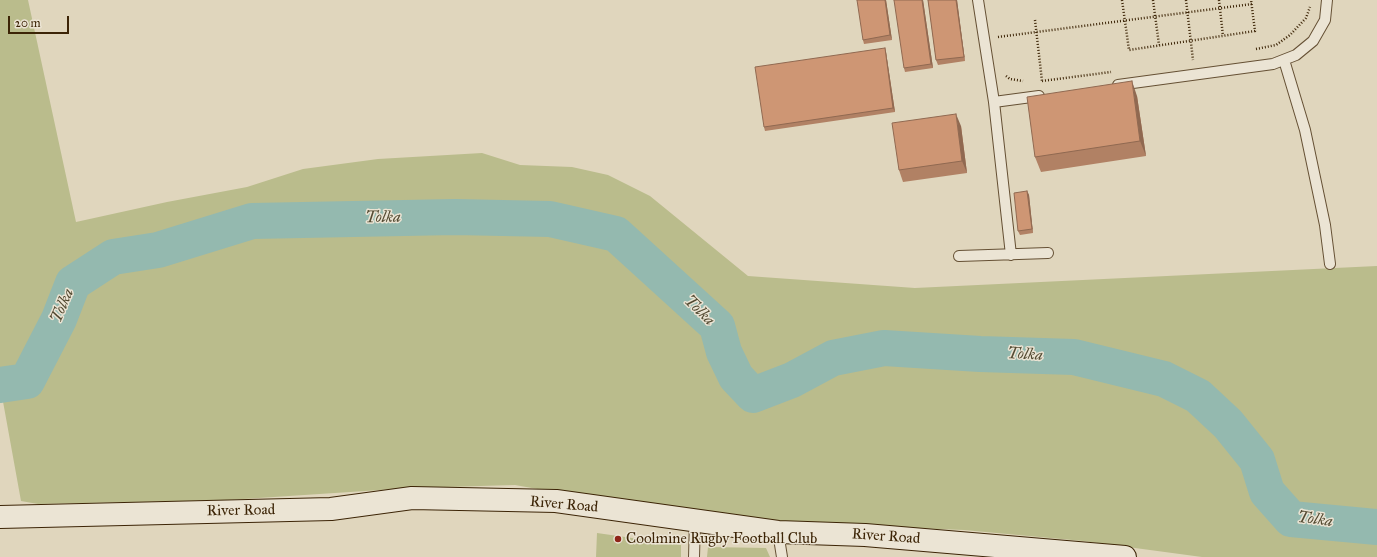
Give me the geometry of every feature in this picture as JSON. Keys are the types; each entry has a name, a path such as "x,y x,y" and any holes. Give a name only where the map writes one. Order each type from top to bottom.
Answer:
{"main road":[{"name":"River Road","path":"0,517 330,508 412,498 556,501 778,532 865,535 1125,557"}],"lane":[{"path":"978,0 994,102 1011,255"},
{"path":"1110,86 1273,64 1284,60 1296,55 1313,41 1324,20 1327,0"},
{"path":"1284,60 1305,130 1325,225 1330,264"},
{"path":"994,102 1048,95"},
{"path":"959,256 1048,253"},
{"path":"694,557 695,521"},
{"path":"778,532 782,557"}],"path":[{"path":"1122,0 1129,50 1255,31 1251,0"},
{"path":"1154,0 1159,45"},
{"path":"1186,0 1194,61 1186,62"},
{"path":"1219,0 1223,36"},
{"path":"991,38 1252,4"},
{"path":"1253,50 1276,46 1290,35 1306,18 1310,6"},
{"path":"1035,20 1042,81"},
{"path":"1034,81 1118,71"},
{"path":"1000,72 1010,79 1027,81"}],"green space":[{"path":"0,0 28,0 76,222 167,202 247,187 303,169 378,159 482,153 520,165 572,167 608,175 650,196 748,276 915,288 1377,266 1377,557 1202,557 1083,541 964,530 773,523 594,499 515,485 411,488 228,500 38,504 21,501 0,385"},
{"name":"Coolmine Rugby Football Club","path":"597,533 681,545 681,557 596,557"},
{"name":"Coolmine Rugby Football Club","path":"708,547 766,548 770,557 707,557"}],"building":[{"path":"857,0 885,0 890,35 863,40"},
{"path":"894,0 922,0 931,64 904,68"},
{"path":"928,0 956,0 964,57 936,60"},
{"path":"885,48 893,108 764,127 755,67"},
{"path":"1132,81 1140,141 1035,157 1027,97"},
{"path":"956,114 962,161 899,170 892,123"},
{"path":"1027,191 1032,229 1018,231 1014,193"}],"waterway":[{"name":"Tolka","path":"0,385 27,381 59,319 73,283 113,257 158,250 252,221 455,217 550,219 616,234 717,326 724,352 736,377 753,395 792,380 833,358 884,348 980,354 1074,357 1164,379 1198,396 1228,424 1257,460 1267,492 1291,519 1377,527"}],"place":[{"name":"Coolmine Rugby Football Club","path":"618,539"}]}
